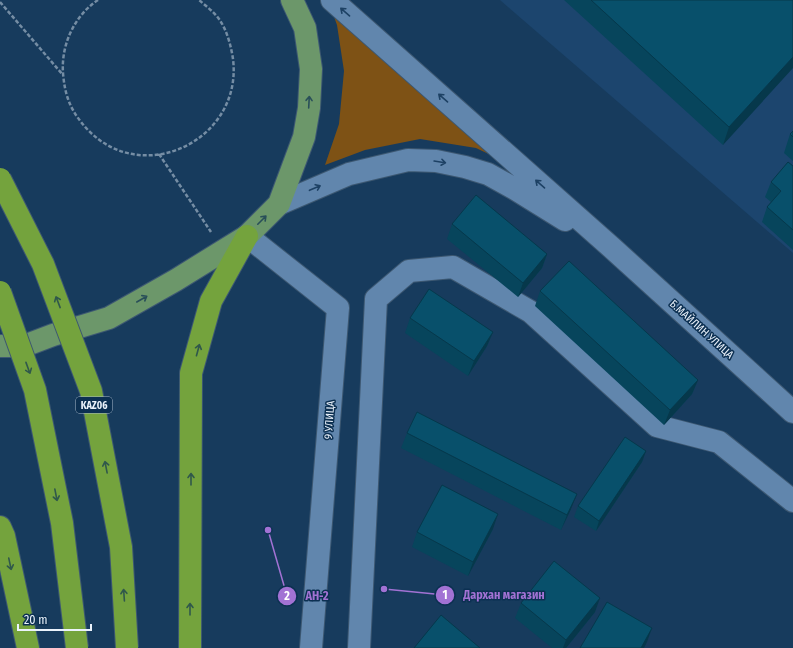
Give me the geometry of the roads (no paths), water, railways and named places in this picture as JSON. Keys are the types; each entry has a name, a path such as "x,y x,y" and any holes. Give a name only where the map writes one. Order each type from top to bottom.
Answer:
{"highway":[{"name":"KАZ06","path":"0,179 43,264 91,391 121,547 127,648"},
{"path":"190,648 191,373 211,301 247,236"},
{"path":"0,292 35,390 62,523 77,648"},
{"path":"0,527 4,536 28,648"}],"main road":[{"path":"0,346 24,346 52,335 109,318 176,280 247,236 279,204 304,137 311,69 305,28 292,0"}],"street":[{"path":"332,0 611,247"},
{"path":"279,204 348,174 408,160 436,161 465,167 488,174 611,247"},
{"name":"9 УЛИЦА","path":"247,236 338,308 311,648"},
{"name":"Б.МАЙЛИН УЛИЦА","path":"611,247 793,412"},
{"path":"359,648 376,299 409,270 453,267 531,312 658,426 719,442 793,501"}],"place":[{"name":"АН-2","path":"268,530"},
{"name":"Дархан магазин","path":"384,589"}]}
